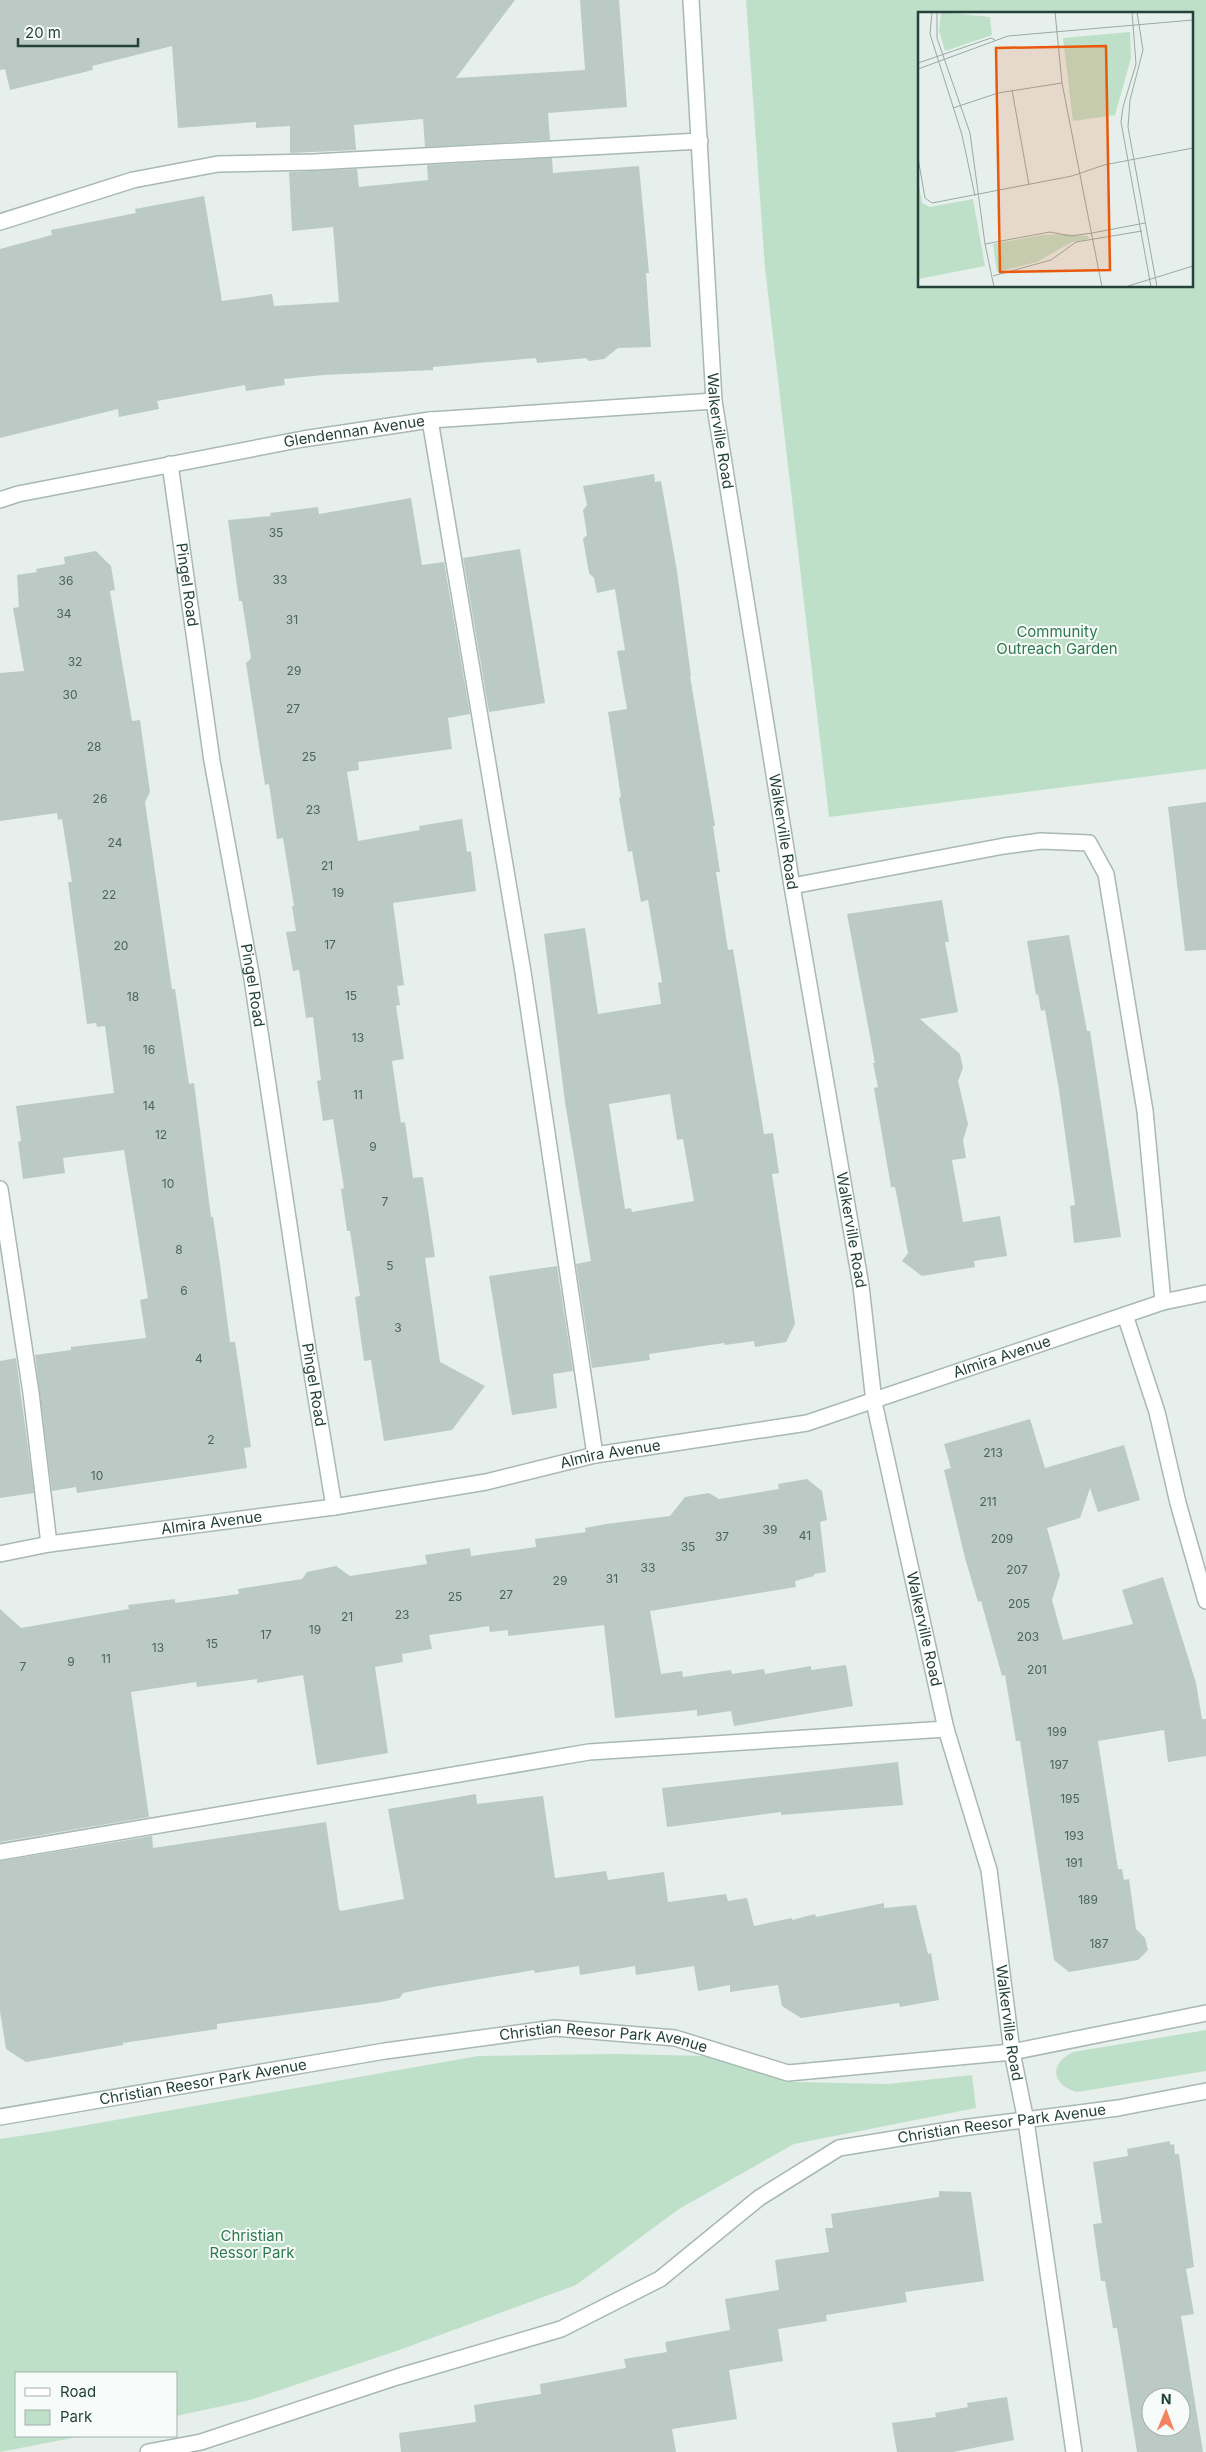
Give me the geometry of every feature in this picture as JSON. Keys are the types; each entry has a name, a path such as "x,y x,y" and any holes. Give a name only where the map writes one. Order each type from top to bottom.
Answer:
{"street":[{"name":"Walkerville Road","path":"691,0 714,400 792,886 861,1286 874,1402 946,1729 989,1870 1012,2052 1026,2121 1074,2452"},
{"path":"0,222 133,180 218,164 314,162 700,141"},
{"name":"Glendennan Avenue","path":"0,500 18,494 303,439 430,420 714,400"},
{"path":"430,420 523,972 595,1455"},
{"name":"Pingel Road","path":"170,464 212,761 252,979 304,1331 334,1507"},
{"path":"792,886 1004,846 1041,841 1089,843 1106,874 1145,1110 1163,1302"},
{"path":"0,1189 31,1393 49,1544"},
{"name":"Almira Avenue","path":"0,1554 49,1544 334,1507 486,1482 595,1455 807,1423 874,1402 1163,1302 1206,1293"},
{"path":"1125,1315 1157,1412 1178,1503 1206,1602"},
{"path":"0,1852 589,1752 946,1729"},
{"name":"Christian Reesor Park Avenue","path":"0,2117 385,2051 555,2028 675,2038 788,2073 1012,2052 1206,2013"},
{"name":"Christian Reesor Park Avenue","path":"148,2452 201,2442 397,2377 561,2329 660,2279 759,2198 839,2148 961,2128 1118,2108 1206,2091"}],"green space":[{"name":"Community Outreach Garden","path":"746,0 1206,0 1206,769 829,817 765,268"},
{"path":"1206,2030 1206,2071 1077,2092 1068,2089 1062,2084 1056,2074 1060,2062 1073,2052"},
{"name":"Christian Ressor Park","path":"615,2054 710,2056 793,2082 888,2084 972,2075 976,2108 794,2144 679,2209 576,2285 402,2349 250,2400 178,2416 178,2372 15,2372 15,2437 77,2437 0,2452 0,2139 478,2056"}],"building":[{"path":"0,0 515,0 456,78 585,70 580,0 619,0 627,107 548,113 550,140 425,147 423,119 354,125 356,150 290,153 290,126 256,128 256,122 178,128 172,46 92,66 93,70 10,90 5,69 0,70"},
{"path":"552,158 553,173 639,166 649,273 646,273 651,347 618,348 604,359 589,361 586,358 537,363 536,358 433,367 433,370 323,375 284,379 285,385 246,391 245,385 157,401 159,409 119,417 118,409 0,438 0,249 52,235 51,230 136,213 135,209 204,196 222,301 272,294 274,306 339,302 333,227 292,231 289,172 357,169 359,187 428,180 427,165"},
{"path":"654,474 655,482 661,481 677,571 690,676 715,826 713,826 720,872 716,872 728,950 733,949 764,1134 773,1133 779,1173 772,1174 795,1324 786,1342 755,1347 754,1341 725,1345 724,1343 649,1354 650,1360 592,1368 576,1264 591,1261 565,1102 544,934 585,928 598,1014 661,1004 658,983 662,982 648,900 641,902 632,851 628,852 608,712 627,709 617,651 625,650 615,589 597,593 594,578 589,573 583,539 587,535 583,510 587,505 583,486","holes":["670,1094 677,1140 683,1139 694,1201 632,1212 631,1208 625,1209 609,1104"]},
{"path":"411,498 422,565 444,562 470,714 448,718 452,749 358,762 359,770 347,772 358,841 420,830 419,826 462,819 467,852 471,851 476,891 393,903 404,985 397,986 400,1005 396,1006 404,1059 392,1061 401,1123 405,1122 413,1178 423,1177 435,1257 425,1258 440,1362 485,1386 452,1430 384,1441 371,1360 364,1361 355,1297 360,1296 350,1231 347,1231 341,1189 344,1188 333,1119 323,1121 317,1081 321,1080 313,1017 306,1018 299,970 293,971 286,932 296,931 292,906 294,906 283,838 277,839 269,784 265,785 246,663 251,658 242,601 239,601 228,520 271,516 270,513 318,507 319,514"},
{"path":"520,549 545,703 489,712 463,558"},
{"path":"96,551 111,566 115,590 110,591 132,721 140,720 150,792 145,802 172,989 175,989 189,1084 194,1083 211,1217 213,1217 230,1342 235,1342 251,1447 244,1448 247,1468 77,1493 76,1487 52,1491 35,1355 71,1350 71,1347 146,1338 140,1300 148,1298 124,1150 63,1158 65,1173 23,1179 18,1142 21,1141 16,1106 114,1093 105,1026 97,1027 96,1023 87,1024 68,882 72,882 62,819 58,820 57,813 0,821 0,673 24,671 13,608 19,607 17,575 37,572 36,569 65,564 64,557"},
{"path":"1206,802 1206,950 1185,951 1168,807"},
{"path":"942,900 949,942 945,942 958,1012 920,1019 960,1054 963,1068 958,1081 968,1124 963,1140 966,1158 952,1160 963,1222 1000,1216 1007,1256 974,1261 975,1267 922,1276 902,1261 908,1253 895,1187 891,1187 874,1088 878,1087 873,1063 875,1063 847,914"},
{"path":"1069,935 1087,1031 1090,1031 1121,1237 1074,1243 1070,1206 1075,1205 1059,1090 1045,1010 1041,1011 1038,994 1036,995 1027,941"},
{"path":"557,1266 573,1371 553,1374 557,1408 512,1415 489,1276"},
{"path":"16,1358 34,1493 0,1498 0,1361"},
{"path":"1030,1419 1045,1468 1124,1445 1140,1500 1098,1512 1090,1488 1080,1518 1047,1528 1060,1575 1052,1600 1063,1640 1133,1624 1122,1590 1163,1577 1196,1683 1202,1719 1206,1719 1206,1756 1168,1762 1164,1730 1098,1741 1118,1869 1122,1869 1124,1880 1129,1879 1136,1929 1145,1938 1148,1950 1138,1960 1069,1972 1054,1960 1020,1741 1016,1741 1005,1675 1002,1676 981,1601 978,1602 965,1558 944,1470 951,1468 944,1444"},
{"path":"807,1479 822,1491 827,1520 820,1522 826,1572 795,1581 796,1587 650,1611 661,1674 682,1671 683,1677 731,1670 732,1674 764,1669 765,1674 811,1666 811,1670 846,1665 853,1706 734,1726 731,1711 697,1716 697,1710 615,1718 604,1625 508,1636 508,1630 490,1632 489,1626 429,1635 432,1649 402,1654 403,1662 375,1667 388,1753 317,1765 303,1675 257,1683 257,1679 197,1687 196,1682 131,1692 149,1817 0,1842 0,1609 21,1628 129,1609 128,1605 175,1599 175,1603 239,1594 238,1589 302,1579 307,1572 336,1566 350,1576 427,1564 425,1555 470,1548 471,1556 536,1547 535,1539 586,1532 585,1528 606,1524 670,1516 685,1497 709,1493 719,1499 779,1489 778,1484"},
{"path":"898,1762 903,1805 781,1815 781,1812 667,1827 662,1788"},
{"path":"476,1794 477,1804 543,1796 555,1878 606,1871 608,1880 664,1872 668,1902 726,1894 728,1901 747,1898 754,1926 815,1914 816,1917 884,1903 884,1908 916,1905 928,1954 931,1953 939,2000 900,2007 899,2003 801,2018 782,2006 778,1985 730,1992 730,1985 698,1991 694,1966 636,1975 635,1966 580,1975 579,1966 535,1973 534,1970 433,1987 403,1993 400,1998 381,2002 217,2024 217,2029 123,2043 123,2045 26,2062 6,2049 0,2011 0,1861 152,1836 153,1848 326,1822 339,1909 341,1911 404,1899 388,1809"},
{"path":"1170,2141 1170,2145 1174,2144 1175,2154 1179,2154 1194,2267 1186,2269 1194,2314 1181,2316 1203,2452 1137,2452 1117,2328 1113,2328 1105,2281 1101,2281 1093,2224 1102,2223 1093,2162 1128,2156 1127,2149"},
{"path":"939,2191 971,2192 984,2281 905,2292 907,2302 826,2315 827,2321 778,2329 783,2361 729,2370 737,2419 672,2429 676,2452 401,2452 399,2433 476,2422 474,2405 541,2394 540,2384 626,2368 624,2359 667,2352 665,2342 730,2330 725,2299 779,2290 775,2260 829,2252 825,2228 833,2228 831,2214 939,2197"},
{"path":"1007,2397 1014,2440 953,2452 897,2452 892,2423 936,2417 935,2413 968,2407 967,2403"}]}
